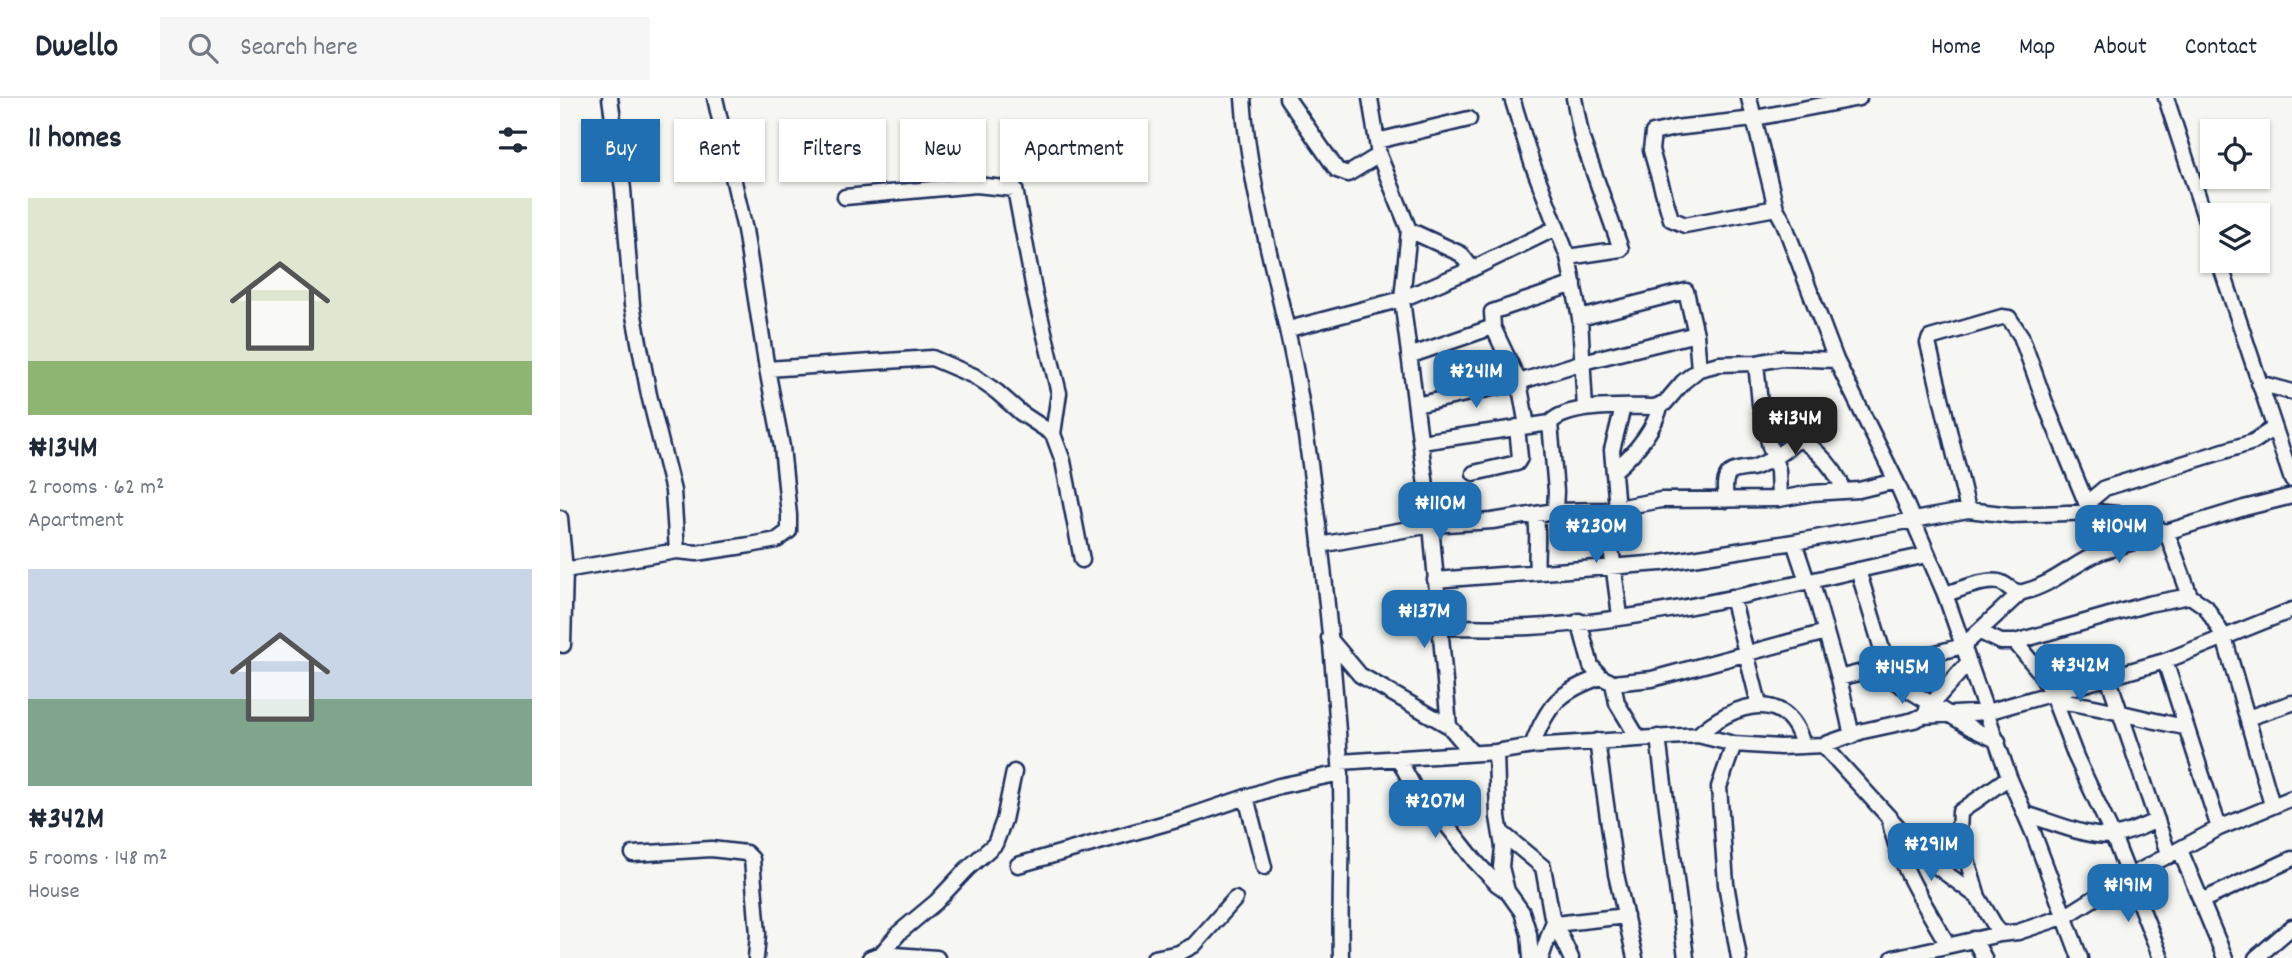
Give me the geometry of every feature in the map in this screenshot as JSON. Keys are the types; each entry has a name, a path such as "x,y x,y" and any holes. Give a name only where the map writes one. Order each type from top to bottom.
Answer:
{"street":[{"path":"610,98 623,189 632,305 649,395 673,491 677,551"},
{"path":"565,570 677,551 697,553 750,545 777,540 789,531 782,447 745,230 715,98"},
{"path":"1243,98 1258,199 1289,329 1320,545 1340,767 1341,958"},
{"path":"1287,98 1337,170 1348,174 1378,148 1469,119"},
{"path":"1370,98 1378,148 1409,230 1402,299 1431,525 1449,726"},
{"path":"1512,98 1532,163 1568,257 1580,318 1585,409"},
{"path":"1568,257 1621,249 1582,139 1574,98"},
{"path":"1749,98 1776,208 1836,360 1896,481 1945,594 2009,777 2066,916 2080,958"},
{"path":"1776,208 1685,225 1671,219 1651,150 1653,133 1675,128 1725,124 1859,98"},
{"path":"2166,98 2200,203"},
{"path":"845,197 976,185 1016,189 1035,295 1059,393 1053,434 1063,461 1082,560"},
{"path":"1289,329 1402,299 1472,270 1556,228"},
{"path":"1409,230 1461,254 1472,270"},
{"path":"2223,273 2292,480"},
{"path":"1474,473 1517,463 1520,458 1522,427 1519,382 1493,327 1492,312 1573,284"},
{"path":"1580,318 1686,291 1696,334 1699,369"},
{"path":"1968,510 1928,343 1930,338 2002,317 2009,318 2021,336 2047,408 2089,508"},
{"path":"1409,356 1493,327"},
{"path":"1416,405 1519,382 1583,362 1696,334"},
{"path":"767,369 932,358 974,376 1021,414 1053,434"},
{"path":"1421,442 1550,423 1556,416 1585,409 1654,407 1661,404 1699,369 1718,364 1756,363 1782,358 1836,360"},
{"path":"1756,363 1762,412 1778,470 1779,499"},
{"path":"2259,383 2292,392"},
{"path":"1614,471 1646,437 1657,419 1661,404"},
{"path":"1620,617 1614,566 1612,450 1623,407"},
{"path":"1762,412 1829,464 1839,477 1844,491"},
{"path":"1550,423 1556,491 1555,511"},
{"path":"2089,508 2105,488 2253,442 2274,428"},
{"path":"1726,500 1724,488 1726,478 1731,472 1754,467 1773,457 1798,438"},
{"path":"1320,545 1431,525 1555,511 1612,509 1661,500 1779,499 1812,493 1859,490 1896,481"},
{"path":"1839,678 1963,646 2020,593 2046,584 2080,561 2101,552 2222,514 2292,496"},
{"path":"1435,580 1661,563 1968,510 2011,515 2089,508 2127,515 2167,533 2190,596 2206,607 2224,637 2272,805"},
{"path":"1535,514 1538,524 1535,554 1537,572"},
{"path":"560,518 565,570 563,645"},
{"path":"1794,542 1826,632 1852,736"},
{"path":"1439,627 1530,627 1620,617 1732,597 1927,555"},
{"path":"1858,570 1881,667 1910,691 1998,741"},
{"path":"1945,594 2000,582 2020,593"},
{"path":"1980,632 2001,642 2015,642 2148,604 2190,596"},
{"path":"1732,597 1759,704"},
{"path":"1018,865 1340,767 1398,758 1698,735 1734,744 1824,745 1864,731 1923,716 1987,712 2053,697 2108,677 2165,661 2292,610"},
{"path":"1579,621 1591,666 1607,680 1638,738"},
{"path":"1532,746 1551,706 1575,686 1607,680 1652,679 1826,632"},
{"path":"1329,638 1360,675 1449,726 1472,753"},
{"path":"2015,642 2039,671 2053,697 2113,836 2161,958"},
{"path":"1910,691 1921,657"},
{"path":"2165,661 2219,828"},
{"path":"1923,716 1931,702 1968,663"},
{"path":"2108,677 2157,820 2202,901 2225,958"},
{"path":"2053,697 2186,727"},
{"path":"2248,718 2292,703"},
{"path":"1698,735 1711,722 1759,704 1774,707 1792,721 1803,746"},
{"path":"1658,737 1686,958"},
{"path":"1597,741 1616,874 1635,958"},
{"path":"1734,744 1719,787 1726,884 1739,958"},
{"path":"1824,745 1928,860 1978,897"},
{"path":"1496,752 1498,817 1507,891"},
{"path":"1398,758 1417,793 1440,816 1476,862 1507,891 1522,912 1529,934 1531,958"},
{"path":"876,956 995,844 1004,820 1014,772"},
{"path":"2000,934 1978,897 1959,832 1960,812 2009,777"},
{"path":"1246,797 1264,867"},
{"path":"1893,958 1974,939 2018,932 2066,916 2128,877 2219,828 2292,798"},
{"path":"2025,814 2095,835 2113,836 2139,829 2157,820"},
{"path":"1888,816 1892,835 1913,883 1948,945"},
{"path":"1502,833 1543,867 1555,924 1571,958"},
{"path":"633,853 711,849 746,853 751,859 758,934 755,958"},
{"path":"1954,879 1965,854"},
{"path":"2202,901 2292,859"},
{"path":"1154,958 1179,953 1194,945 1235,899"},
{"path":"1541,958 1555,924 1626,916"},
{"path":"2256,958 2292,928"},
{"path":"1974,939 1984,958"},
{"path":"876,956 937,958"}]}
